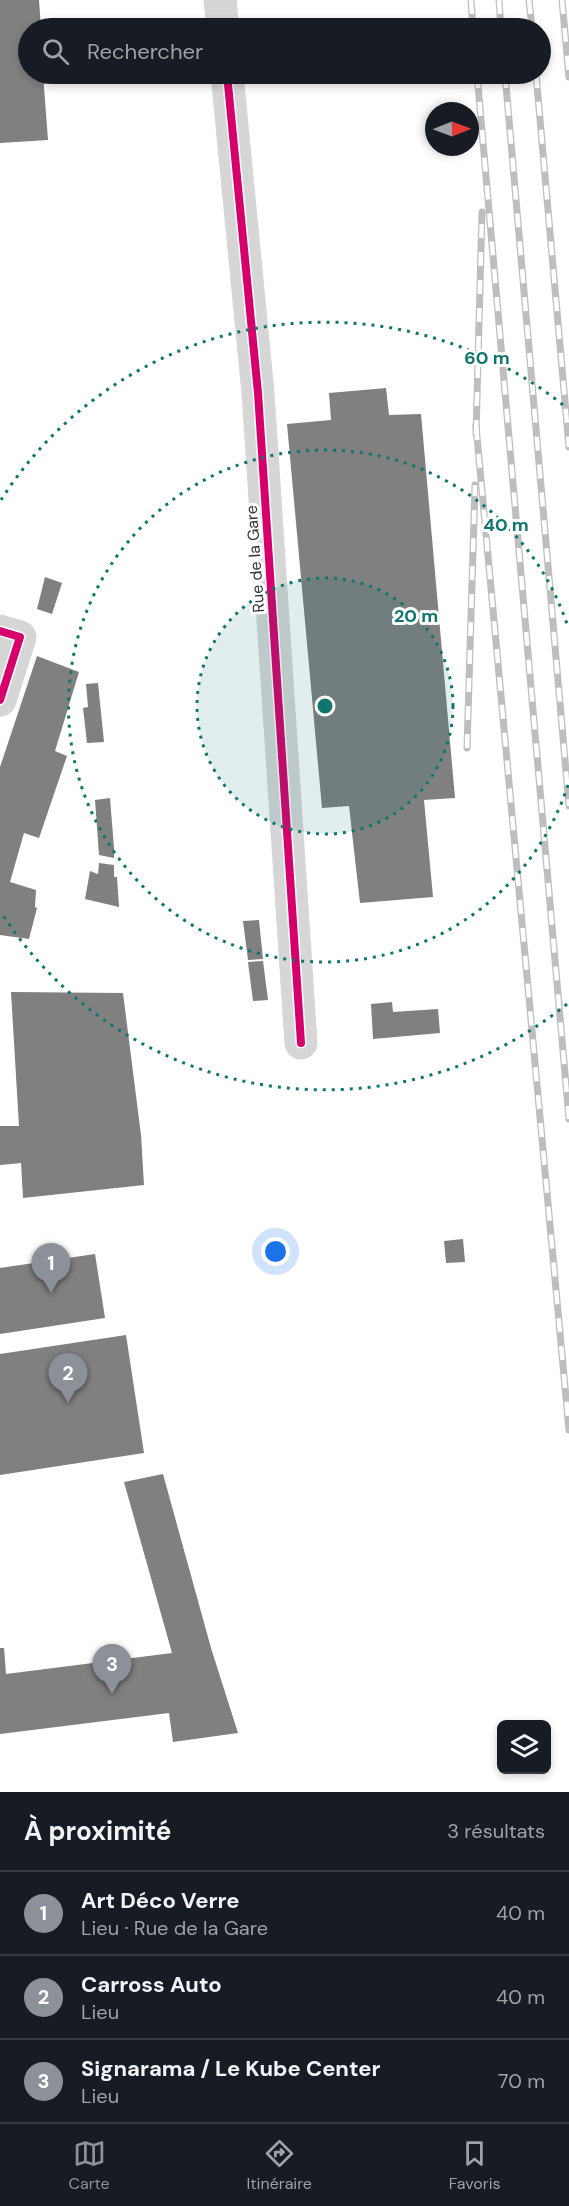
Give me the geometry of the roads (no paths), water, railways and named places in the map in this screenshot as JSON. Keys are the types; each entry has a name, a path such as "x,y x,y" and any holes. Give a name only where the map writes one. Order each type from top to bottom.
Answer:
{"street":[{"path":"220,0 222,18"},
{"name":"Rue de la Gare","path":"228,84 258,393 301,1043"},
{"path":"0,631 20,637 0,700"}],"railway":[{"path":"471,0 472,18"},
{"path":"499,0 500,18"},
{"path":"529,0 531,18"},
{"path":"562,0 569,77"},
{"path":"478,84 569,1119"},
{"path":"506,84 569,806"},
{"path":"537,84 569,447"},
{"path":"476,434 482,212"},
{"path":"476,426 569,1430"},
{"path":"467,748 475,485"}],"place":[{"name":"Art Déco Verre","path":"51,1293"},
{"name":"Carross Auto","path":"68,1403"},
{"name":"Signarama / Le Kube Center","path":"112,1694"}]}
